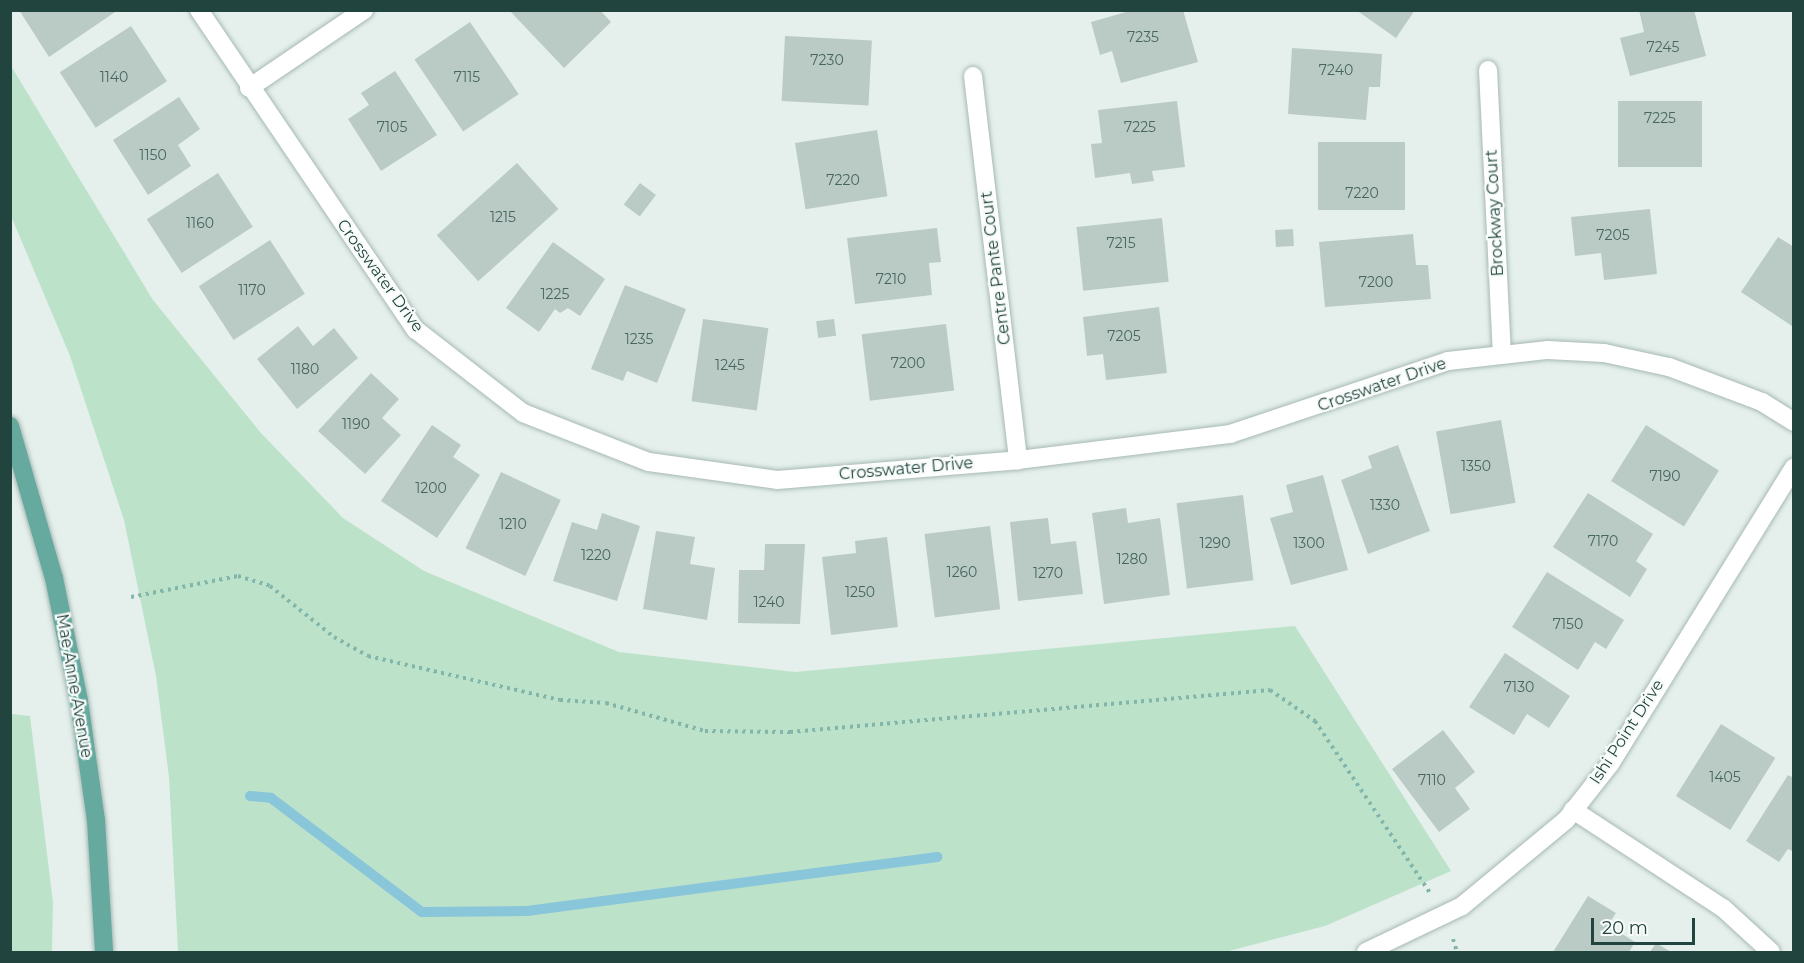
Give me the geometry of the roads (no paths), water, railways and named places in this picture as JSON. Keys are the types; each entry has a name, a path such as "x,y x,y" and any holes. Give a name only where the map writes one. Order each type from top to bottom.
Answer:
{"main road":[{"name":"Mae Anne Avenue","path":"10,426 54,578 79,701 96,820 104,952"}],"street":[{"name":"Crosswater Drive","path":"199,10 249,88 416,330 523,413 649,462 719,476 777,480 1018,460 1230,434 1448,361 1548,350 1604,353 1669,367 1762,402 1794,422"},
{"path":"249,88 364,10"},
{"name":"Brockway Court","path":"1488,70 1502,355"},
{"name":"Centre Pante Court","path":"973,76 1018,460"},
{"name":"Ishi Point Drive","path":"1366,952 1445,916 1513,869 1574,810 1610,764 1794,467"},
{"path":"1574,810 1723,908 1771,952"}],"waterway":[{"path":"250,796 271,798 422,912 527,911 937,857"}]}
